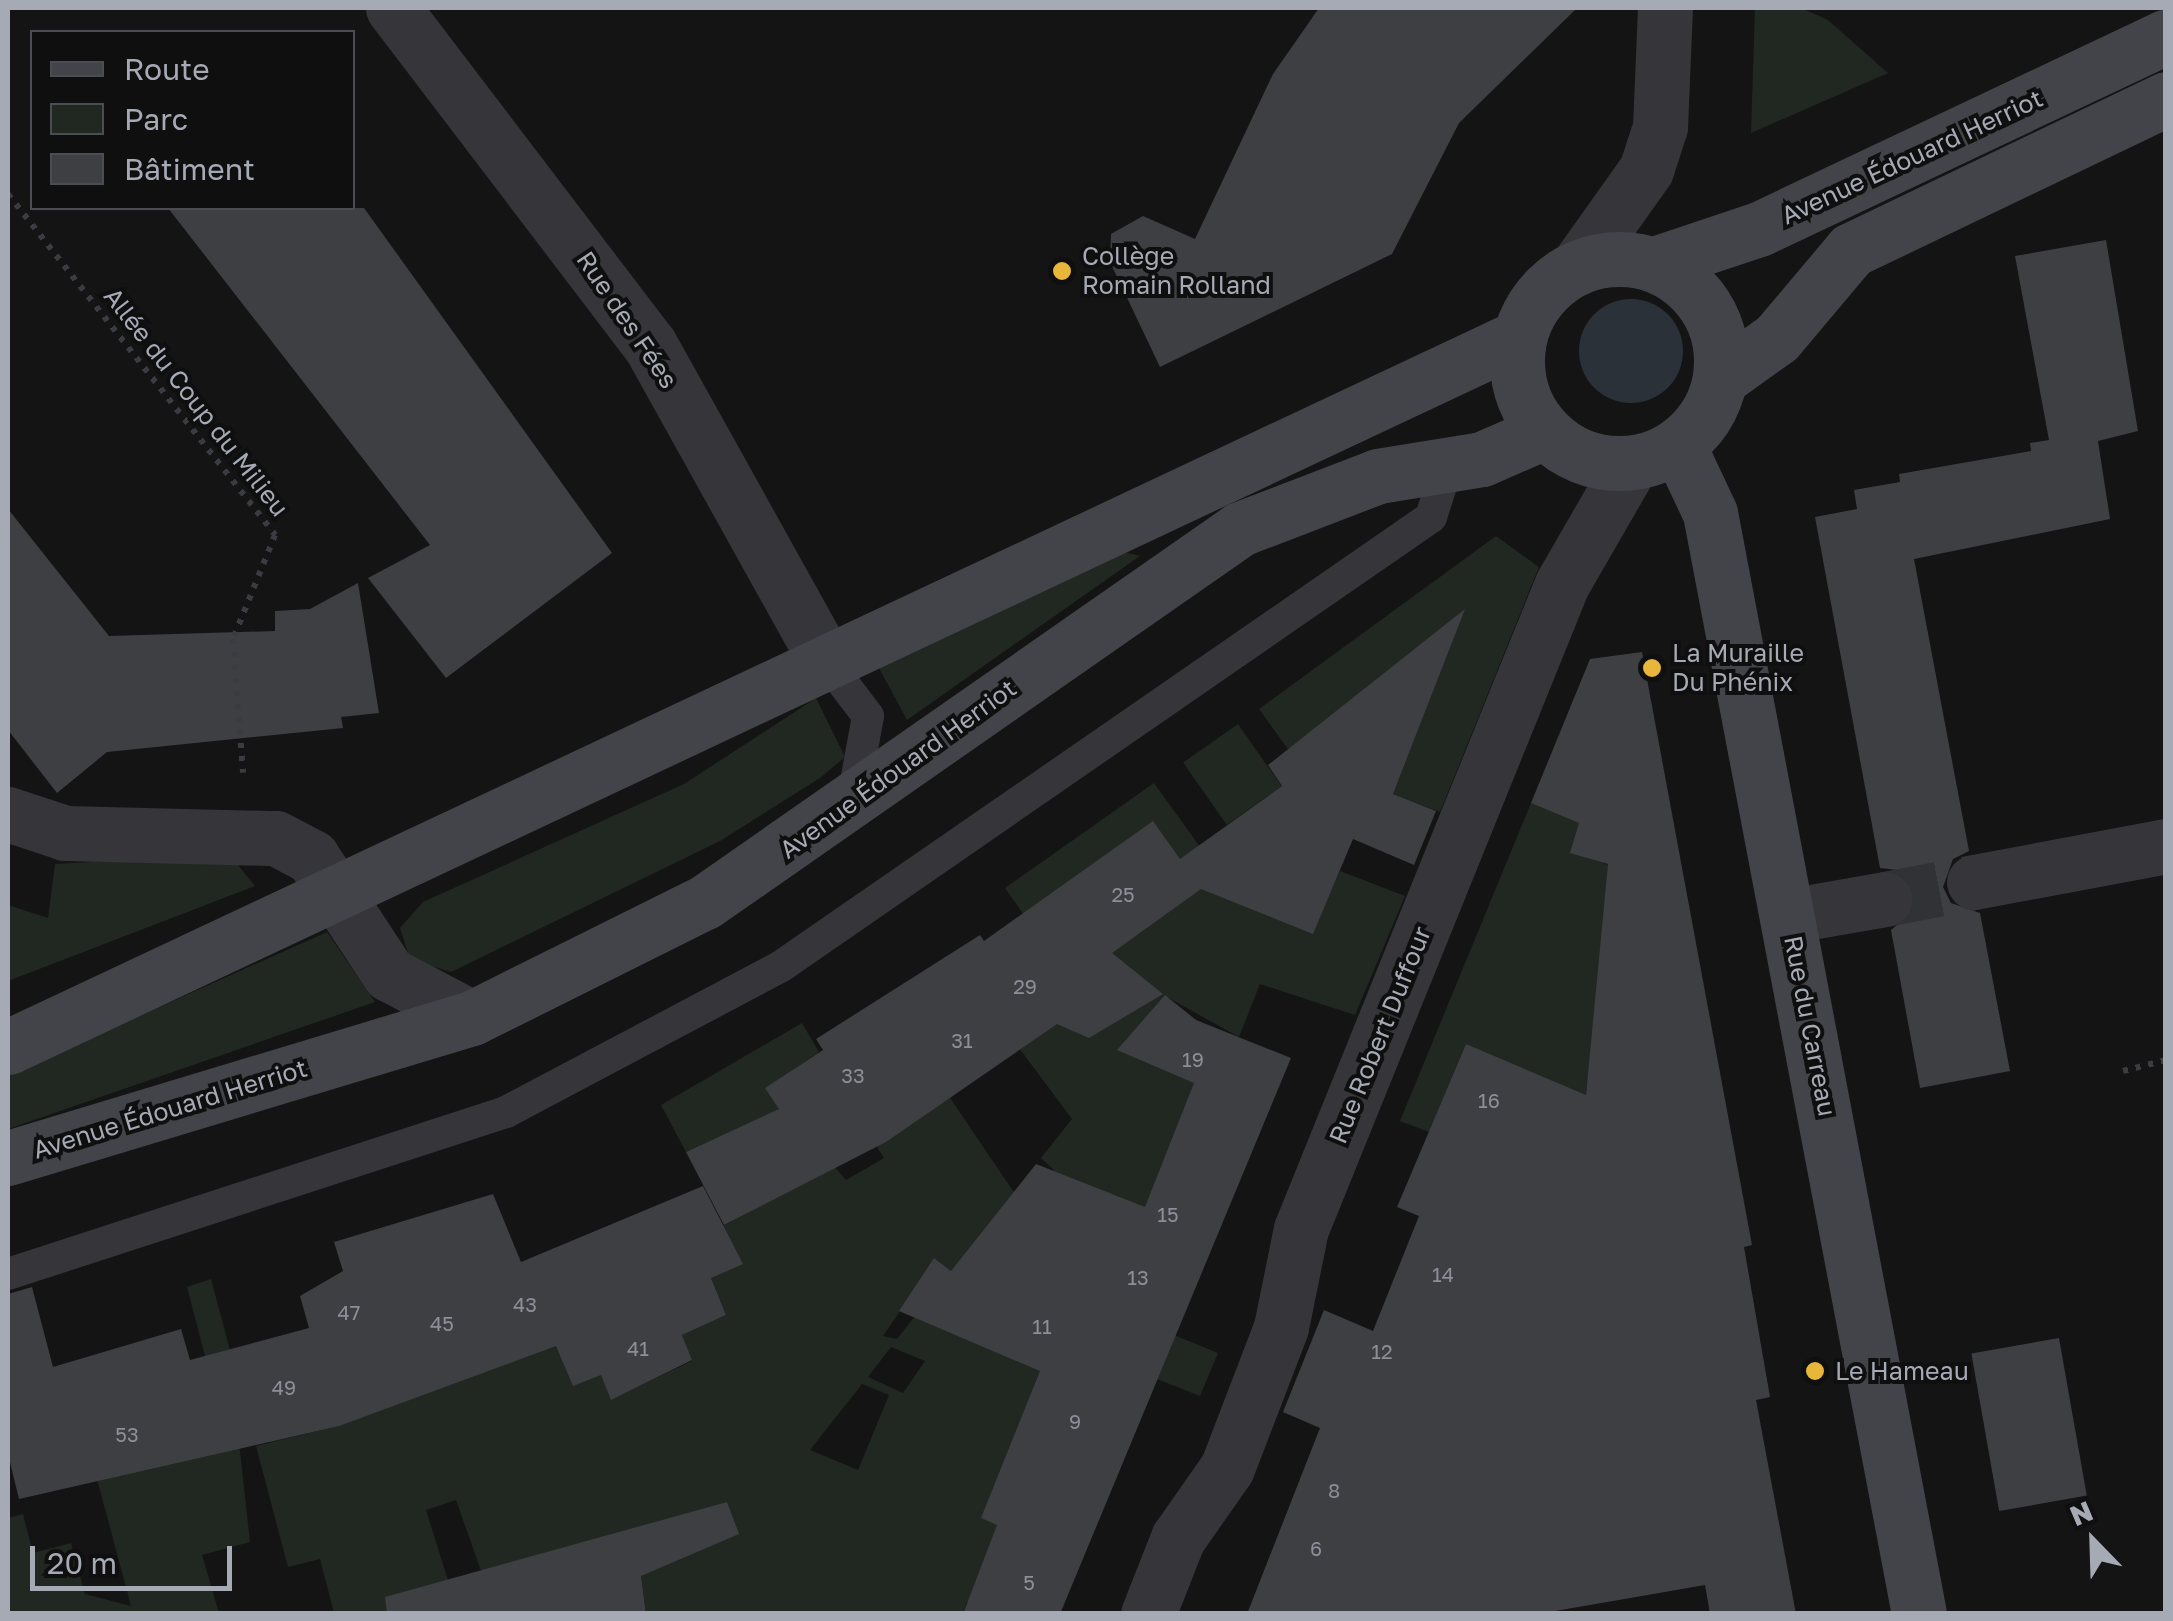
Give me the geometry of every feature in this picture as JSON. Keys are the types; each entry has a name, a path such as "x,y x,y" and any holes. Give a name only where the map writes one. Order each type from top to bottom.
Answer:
{"street":[{"name":"Rue des Fées","path":"393,8 650,346 824,658"},
{"path":"1577,267 1654,264 1701,299 1722,348 1720,378 1706,415 1655,454 1570,452 1544,432 1516,372 1518,337 1540,296 1577,267 1646,170 1660,127 1664,8"},
{"name":"Avenue Édouard Herriot","path":"1654,264 1760,229 2166,37"},
{"path":"1720,378 1777,338 1851,250 2166,99"},
{"path":"8,1047 344,895 824,658 1518,337"},
{"name":"Avenue Édouard Herriot","path":"8,1158 472,1018 705,902 851,808 1240,529 1378,476 1448,464 1544,432"},
{"name":"Rue du Carreau","path":"1655,454 1710,512 1919,1614"},
{"name":"Rue Robert Duffour","path":"1148,1614 1178,1538 1227,1468 1281,1328 1301,1229 1562,584 1655,454"},
{"path":"8,814 65,833 247,834 312,857 344,895 389,974 472,1018"},
{"path":"1974,882 2166,846"},
{"path":"1788,916 1885,899"}],"lane":[{"path":"8,1274 506,1112 780,967 1431,517 1448,464"},
{"path":"824,658 868,716 851,808"}],"path":[{"name":"Allée du Coup du Milieu","path":"8,194 275,535 233,639 247,834"},
{"path":"2123,1070 2166,1060"}],"green space":[{"path":"1755,8 1801,8 1828,20 1888,73 1751,133"},
{"path":"1496,536 1539,567 1440,812 1393,794 1442,667 1288,749 1259,709"},
{"path":"1124,552 1140,556 907,720 878,666"},
{"path":"816,698 845,757 820,778 720,841 451,972 410,959 400,928 423,902 684,784"},
{"path":"1238,724 1282,786 1227,825 1183,762"},
{"path":"1154,783 1242,905 1312,933 1340,871 1405,896 1355,1015 1260,984 1239,1037 1167,997 1198,1084 1147,1208 1112,1194 982,1518 1007,1529 976,1605 967,1602 963,1613 646,1613 640,1569 679,1560 662,1520 485,1582 456,1500 426,1510 457,1609 474,1613 334,1613 320,1559 288,1567 256,1446 338,1426 555,1343 601,1375 612,1399 692,1361 682,1335 726,1315 711,1278 723,1226 751,1211 714,1139 686,1152 661,1105 802,1023 819,1052 766,1088 846,1180 884,1158 877,1147 886,1141 905,1031 1013,1191 1037,1193 1054,1170 1041,1158 1072,1119 1019,1048 1081,996 1005,888","holes":["935,1259 951,1271 897,1339 883,1336","891,1347 925,1361 903,1393 868,1377","862,1384 889,1395 858,1470 810,1450"]},
{"path":"1531,803 1580,823 1571,852 1615,867 1586,1093 1640,1171 1466,1044 1429,1132 1400,1121"},
{"path":"229,854 255,886 8,981 8,905 48,918 55,864"},
{"path":"327,932 375,1002 8,1129 8,1075"},
{"path":"211,1279 253,1436 215,1394 187,1287"},
{"path":"1096,1303 1218,1353 1200,1396 1111,1361"},
{"path":"239,1442 250,1542 202,1555 219,1613 8,1614 8,1518 23,1514 33,1553 71,1543 85,1594 131,1606 97,1479"}],"shaded area":[{"path":"1631,299 1651,303 1668,314 1679,331 1683,351 1679,371 1668,388 1651,399 1631,403 1611,399 1594,388 1583,371 1579,351 1583,331 1594,314 1611,303"}],"building":[{"path":"1319,8 1577,8 1459,123 1392,254 1160,367 1110,262 1111,234 1143,216 1195,239 1273,74"},
{"path":"364,208 612,553 446,678 368,578 430,545 170,210"},
{"path":"2106,240 2138,431 2098,441 2110,519 1914,559 1969,851 1953,859 1943,887 1951,903 1980,913 2010,1071 1920,1088 1891,930 1914,911 1915,893 1897,870 1880,868 1815,517 1857,509 1854,490 1900,482 1899,474 2031,451 2030,443 2049,440 2015,256"},
{"path":"8,509 109,636 275,631 275,611 310,609 358,583 379,713 341,717 343,728 107,752 57,793 8,730"},
{"path":"1465,609 1393,794 1436,811 1414,865 1353,839 1313,934 1201,889 1112,953 1163,994 1089,1038 1057,1024 886,1142 724,1225 686,1152 779,1109 765,1088 823,1050 816,1039 980,935 984,941 1153,821 1180,859 1282,786 1268,765"},
{"path":"1642,652 1752,1245 1744,1247 1770,1397 1756,1400 1796,1614 1710,1614 1705,1585 1538,1614 1247,1614 1320,1428 1283,1412 1324,1310 1373,1331 1419,1216 1397,1207 1466,1044 1586,1095 1608,864 1570,853 1579,823 1531,803 1590,659"},
{"path":"1165,995 1196,1020 1291,1058 1060,1614 963,1614 997,1525 981,1518 1040,1371 899,1311 934,1258 951,1271 1036,1164 1145,1207 1194,1083 1117,1050"},
{"path":"703,1186 743,1264 711,1278 726,1315 682,1335 692,1360 611,1400 601,1375 573,1386 556,1346 339,1426 19,1499 8,1454 8,1294 32,1287 53,1367 181,1329 190,1360 309,1328 300,1296 343,1271 334,1242 493,1194 521,1262"},
{"path":"2059,1338 2087,1496 1999,1511 1971,1353"},
{"path":"727,1502 739,1534 641,1576 646,1614 387,1614 385,1597"}],"tunnel":[{"path":"1885,899 1974,882"}],"place":[{"name":"Collège Romain Rolland","path":"1062,271"},
{"name":"La Muraille Du Phénix","path":"1652,668"},
{"name":"Le Hameau","path":"1815,1371"}]}
